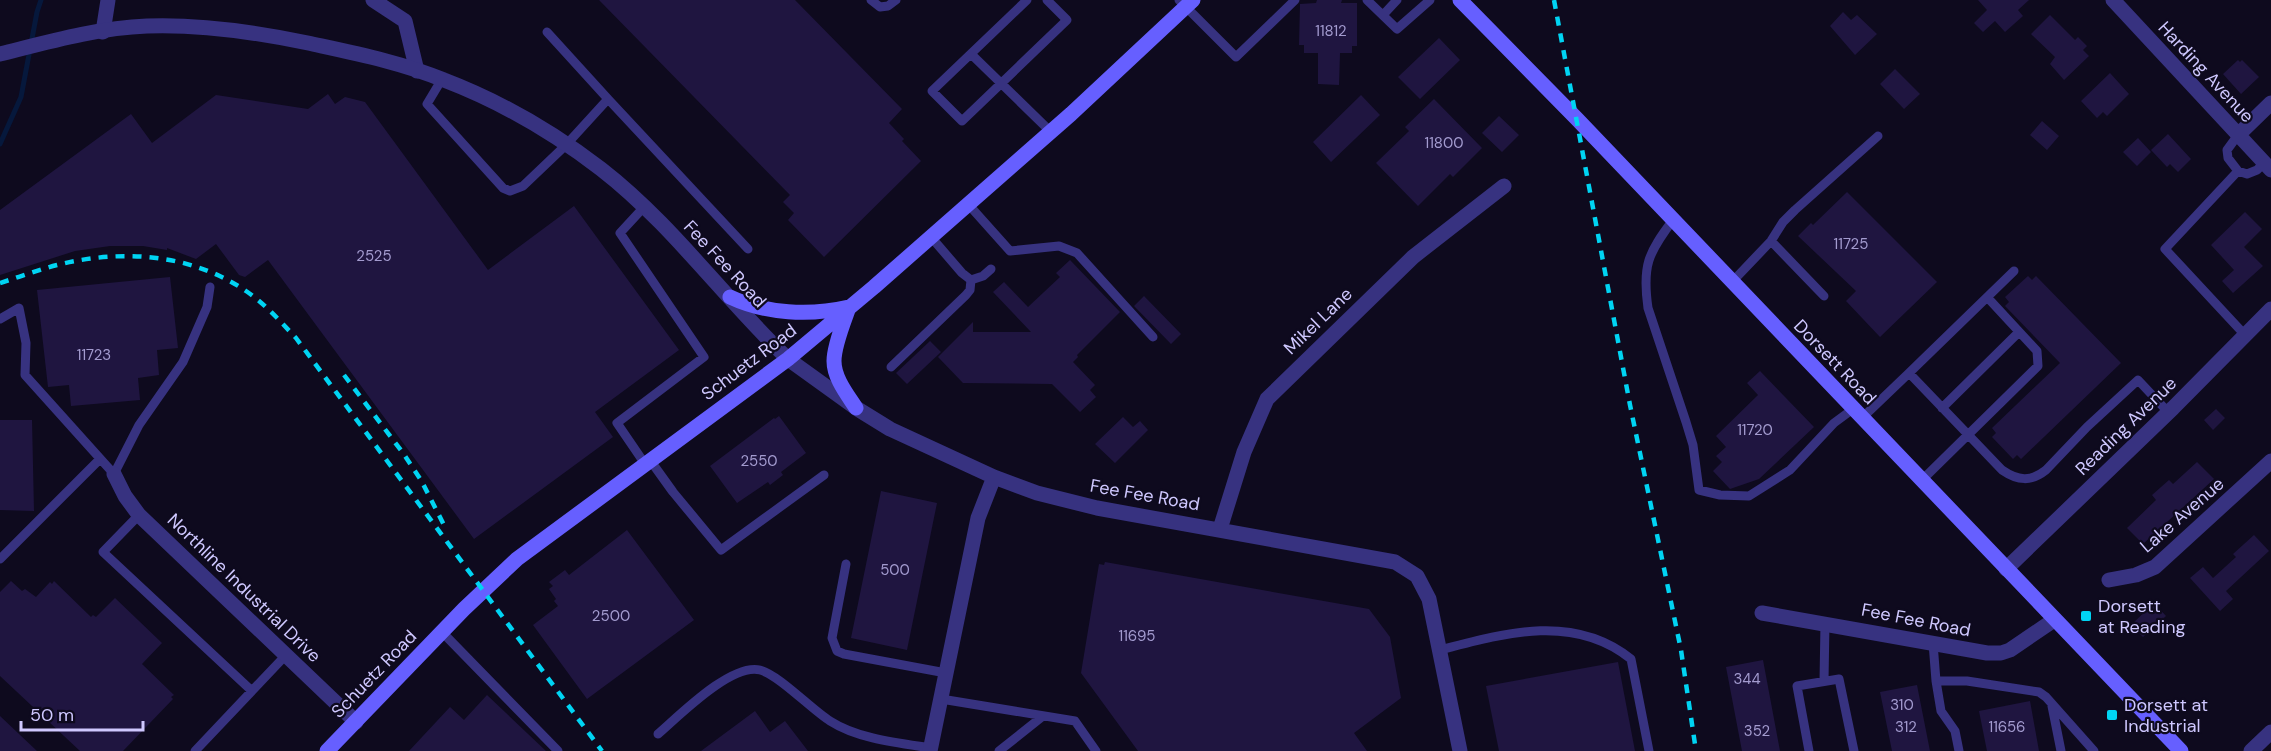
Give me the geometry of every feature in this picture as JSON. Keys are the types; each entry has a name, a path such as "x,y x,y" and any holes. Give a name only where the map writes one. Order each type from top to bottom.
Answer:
{"main road":[{"name":"Dorsett Road","path":"1460,0 2181,751"},
{"name":"Schuetz Road","path":"327,751 442,632 517,559 788,358 849,308 1050,132 1186,2"},
{"path":"730,297 743,304 780,311 849,308 834,361 841,385 856,408"}],"street":[{"path":"103,32 108,0"},
{"path":"373,0 405,21 417,71"},
{"name":"Harding Avenue","path":"2113,0 2267,166"},
{"name":"Fee Fee Road","path":"0,54 103,32 145,26 195,26 266,34 373,57 442,79 487,98 566,145 601,169 644,207 688,251 788,358 806,374 890,429 994,477 1037,493 1097,508 1395,562 1417,576 1429,599 1440,650"},
{"path":"2238,135 2271,103"},
{"name":"Mikel Lane","path":"1220,529 1244,452 1267,399 1413,257 1504,186"},
{"name":"Reading Avenue","path":"2006,569 2169,412 2271,309"},
{"name":"Lake Avenue","path":"2109,580 2136,575 2155,567 2271,460"},
{"name":"Northline Industrial Drive","path":"114,474 125,496 139,515 356,722"},
{"path":"930,750 978,518 994,477"},
{"name":"Fee Fee Road","path":"1762,613 2001,653 2010,650 2054,620"},
{"path":"1440,650 1460,751"},
{"path":"2251,751 2271,732"}],"lane":[{"path":"871,0 880,7 888,6 896,0"},
{"path":"1027,0 932,91 962,121 1067,20 1047,0"},
{"path":"1186,2 1236,57 1294,0"},
{"path":"1367,0 1397,29 1430,0"},
{"path":"1383,15 1397,0"},
{"path":"548,32 748,249"},
{"path":"972,54 1050,132"},
{"path":"442,79 427,104 503,188 510,191 523,186 566,145 608,99"},
{"path":"2238,135 2227,150 2228,158 2238,171 2247,174 2267,166"},
{"path":"1732,282 1771,241 1783,222 1795,210 1878,136"},
{"path":"2238,171 2165,249 2246,334"},
{"path":"968,204 1010,251 1059,246 1077,254 1153,337"},
{"path":"644,207 620,233 704,357 617,423 721,550 824,475"},
{"path":"1673,220 1653,249 1645,274 1645,286 1651,318 1693,445 1700,490 1720,495 1749,496 1790,470 1834,423 1857,414 1909,373 2014,271"},
{"path":"931,237 962,273 971,280"},
{"path":"1771,241 1824,296"},
{"path":"971,280 983,276 991,269"},
{"path":"891,367 966,295 970,290 971,280"},
{"path":"0,319 19,308 27,344 25,375 114,474 139,425 183,362 207,308 210,287"},
{"path":"1921,481 2038,366 2037,351 1987,297"},
{"path":"1942,408 2019,332"},
{"path":"1909,373 2002,470 2013,478 2026,480 2039,476 2046,470 2087,427 2138,380 2169,412"},
{"path":"0,559 100,459"},
{"path":"139,515 103,552 252,691"},
{"path":"846,564 832,638 837,651 946,673"},
{"path":"1824,681 1825,622"},
{"path":"1440,650 1498,635 1535,630 1565,631 1593,638 1617,648 1631,659 1649,751"},
{"path":"442,632 558,751"},
{"path":"1933,643 1941,711 1955,731 1959,751"},
{"path":"195,751 286,655"},
{"path":"658,734 713,687 735,673 759,670 778,681 832,722 863,735 930,750"},
{"path":"1809,751 1797,686 1839,679 1854,751"},
{"path":"1936,681 1967,681 2031,690 2043,694 2094,751"},
{"path":"941,699 1075,721 1096,751"},
{"path":"2052,706 2061,751"},
{"path":"999,751 1044,716"}],"building":[{"path":"599,0 795,0 902,109 889,123 921,161 824,257 788,220 794,213 783,202 790,195"},
{"path":"1317,0 1342,0 1341,3 1357,3 1357,46 1352,46 1352,53 1340,53 1339,85 1318,84 1318,53 1304,53 1304,45 1299,45 1300,4 1316,3"},
{"path":"1978,0 2029,0 2018,10 2023,16 2005,32 1995,21 1983,32 1974,23 1987,10"},
{"path":"1843,12 1851,20 1857,15 1877,34 1855,55 1830,26"},
{"path":"2050,15 2075,40 2078,37 2087,46 2083,50 2089,56 2064,80 2050,64 2055,57 2031,34"},
{"path":"1439,38 1460,60 1420,99 1398,77"},
{"path":"2238,60 2240,62 2242,60 2259,77 2241,94 2223,74"},
{"path":"1895,69 1920,94 1904,109 1880,84"},
{"path":"2110,73 2129,94 2107,116 2103,112 2097,118 2081,101"},
{"path":"328,94 335,104 345,97 365,102 488,270 574,206 679,350 595,412 613,437 474,539 268,260 245,277 239,275 216,244 196,259 167,248 167,250 143,246 110,246 75,251 0,275 0,210 131,114 152,143 216,95 308,109"},
{"path":"1361,95 1380,115 1331,162 1313,142"},
{"path":"1434,99 1482,148 1453,177 1450,174 1418,206 1376,163 1409,131 1405,127"},
{"path":"1499,116 1519,135 1502,152 1482,133"},
{"path":"2042,121 2059,136 2047,150 2030,135"},
{"path":"2168,134 2191,159 2178,172 2170,164 2167,167 2151,150"},
{"path":"2138,138 2151,152 2137,166 2123,152"},
{"path":"1847,192 1937,282 1880,337 1846,301 1856,291 1798,236 1811,223 1813,225"},
{"path":"2245,212 2262,229 2244,247 2263,266 2233,293 2222,281 2234,270 2211,245"},
{"path":"1070,260 1120,312 1077,355 1078,357 1073,362 1095,385 1090,390 1096,397 1080,412 1052,384 963,383 938,357 973,322 973,332 1031,332 993,292 1004,282 1028,307 1060,277 1056,273"},
{"path":"2028,276 2032,280 2036,276 2121,363 2021,459 2017,455 2013,459 1992,437 1996,433 1992,428 2060,363 2005,306 2009,302 2005,297"},
{"path":"170,277 178,348 157,350 159,375 138,378 140,400 71,406 69,385 48,387 37,290"},
{"path":"1144,296 1181,334 1171,344 1134,306"},
{"path":"930,341 941,352 907,384 896,373"},
{"path":"1760,371 1814,427 1759,479 1730,489 1713,471 1722,462 1716,456 1726,447 1716,436 1758,395 1747,383"},
{"path":"2216,409 2225,418 2213,430 2204,420"},
{"path":"779,416 806,453 781,472 783,475 770,485 768,482 737,503 710,466"},
{"path":"1123,417 1133,427 1140,421 1148,430 1115,463 1095,444"},
{"path":"0,420 32,420 34,511 0,510"},
{"path":"2197,462 2214,479 2143,544 2127,528 2156,500 2152,495 2169,480 2173,484"},
{"path":"881,491 937,503 907,650 851,638"},
{"path":"627,530 694,620 587,699 533,625 558,606 549,589 553,586 549,582 565,570 569,575"},
{"path":"2254,535 2269,551 2226,591 2233,599 2220,611 2190,578 2203,567 2213,578 2236,557 2233,554"},
{"path":"1105,562 1369,609 1390,637 1401,698 1354,733 1367,751 1138,751 1081,673 1099,564 1104,565"},
{"path":"11,581 22,591 25,589 36,597 50,582 52,584 54,581 91,617 93,615 96,617 115,598 162,643 142,664 174,695 171,697 173,699 123,751 80,751 0,676 0,592"},
{"path":"2154,603 2166,616 2143,637 2131,625"},
{"path":"1763,660 1780,751 1742,751 1726,667"},
{"path":"1618,662 1635,751 1499,751 1486,686"},
{"path":"1917,685 1930,751 1892,751 1880,692"},
{"path":"487,695 546,751 409,751 450,707 464,720"},
{"path":"2030,701 2039,751 1987,751 1979,711"},
{"path":"755,711 770,732 785,721 808,751 701,751"},
{"path":"0,716 37,751 0,751"}],"waterway":[{"path":"0,144 21,97 41,0"}],"railway":[{"path":"1554,0 1630,405 1681,650 1696,751"},
{"path":"0,283 81,260 130,256 178,262 202,269 224,278 253,296 296,338 602,751"},
{"path":"344,375 403,453 421,480 444,525"}],"place":[{"name":"Dorsett at Reading","path":"2086,616"},
{"name":"Dorsett at Industrial","path":"2112,715"}]}
